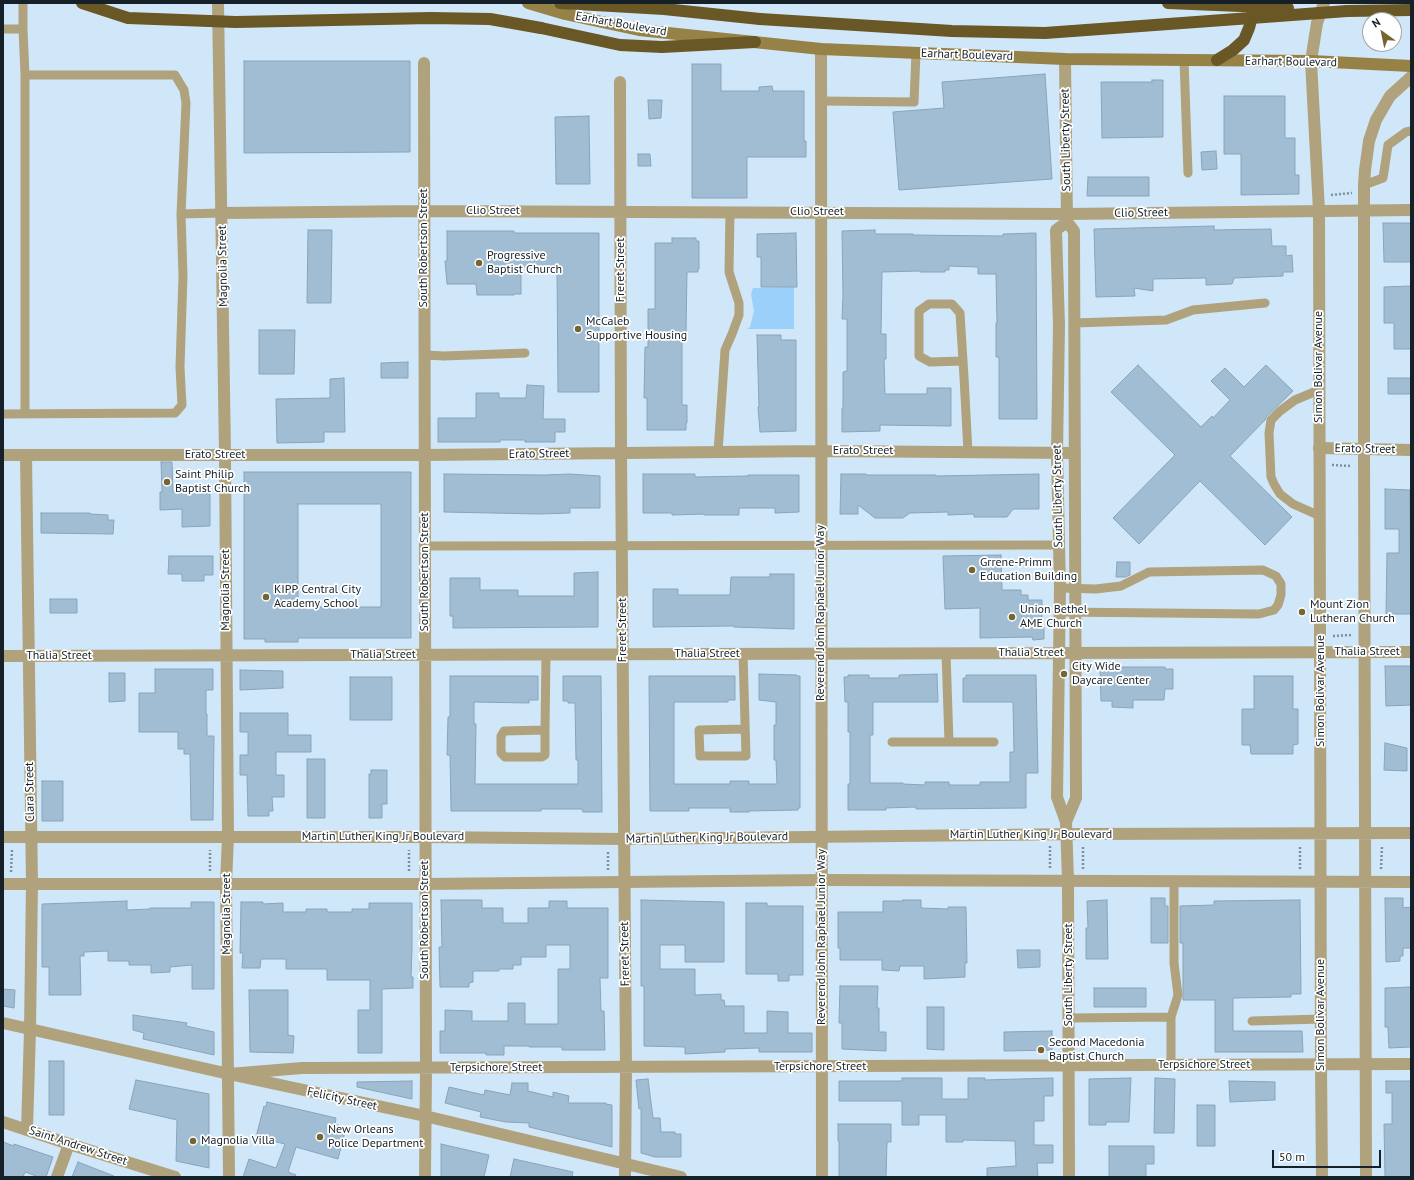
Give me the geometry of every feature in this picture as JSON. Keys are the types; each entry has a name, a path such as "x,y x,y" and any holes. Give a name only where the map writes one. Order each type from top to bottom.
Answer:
{"highway":[{"path":"82,3 128,18 236,22 431,18 490,19 620,45 662,47 755,42"},
{"path":"560,3 664,9 760,19 952,31 1045,33 1347,11 1411,10"},
{"path":"1168,3 1347,11"},
{"path":"1217,60 1233,50 1244,40 1249,28 1254,3"}],"main road":[{"name":"Earhart Boulevard","path":"528,3 566,14 639,30 821,49 1065,58 1312,61 1411,66"}],"street":[{"name":"Magnolia Street","path":"218,3 225,455 228,837 226,883 229,1177"},
{"name":"Simon Bolivar Avenue","path":"1322,1177 1319,211 1312,61 1317,23 1324,3"},
{"name":"Reverend John Raphael Junior Way","path":"821,49 822,1177"},
{"name":"South Liberty Street","path":"1065,58 1067,218 1074,231 1076,653 1076,798 1066,822"},
{"name":"South Robertson Street","path":"424,63 426,654 425,1177"},
{"path":"1366,1177 1364,185 1370,141 1376,120 1390,96 1411,77"},
{"name":"Freret Street","path":"620,82 623,839 626,1067 625,1177"},
{"name":"Clio Street","path":"222,213 424,211 822,212 1067,218 1411,210"},
{"name":"South Liberty Street","path":"1067,218 1056,230 1059,325 1056,453 1060,588 1057,797 1066,822 1068,880 1069,1177"},
{"name":"Erato Street","path":"1320,448 1411,450"},
{"name":"Erato Street","path":"3,455 425,455 822,451 1075,453"},
{"name":"Clara Street","path":"26,455 32,884 27,1130"},
{"name":"Thalia Street","path":"3,656 1411,652"},
{"name":"Martin Luther King Jr Boulevard","path":"3,837 425,837 623,839 1066,834 1411,833"},
{"path":"7,880 32,884 425,884 822,880 1411,882"},
{"name":"Felicity Street","path":"3,1023 425,1116 681,1177"},
{"name":"Terpsichore Street","path":"229,1074 302,1068 1411,1064"},
{"name":"Saint Andrew Street","path":"3,1122 175,1177"},
{"path":"57,1177 69,1144"}],"lane":[{"path":"23,3 26,75 25,414"},
{"path":"3,29 23,28"},
{"path":"821,101 914,102 916,53"},
{"path":"1184,60 1188,173"},
{"path":"3,414 175,413 182,405 180,367 183,276 181,214 186,104 184,90 175,75 26,75"},
{"path":"1364,185 1383,178 1388,145 1406,132 1411,131"},
{"path":"718,452 725,350 739,315 739,303 729,272 730,212"},
{"path":"181,214 222,213"},
{"path":"1074,323 1166,320 1193,310 1264,303"},
{"path":"963,361 930,362 919,356 919,311 929,304 952,304 960,314 963,361 968,452"},
{"path":"425,355 444,356 525,353"},
{"path":"1319,390 1295,400 1280,411 1272,420 1269,433 1271,477 1280,494 1293,504 1320,516"},
{"path":"425,546 1058,545"},
{"path":"1060,588 1096,589 1121,586 1149,572 1263,570 1276,576 1281,584 1281,595 1278,605 1274,610 1259,614 1060,612"},
{"path":"946,653 949,742"},
{"path":"545,730 504,731 501,736 502,753 505,757 542,757 545,755 546,654"},
{"path":"742,654 745,729 746,756 700,756 699,730 745,729"},
{"path":"892,742 994,742"},
{"path":"1171,1065 1171,1017 1178,995 1174,963 1174,881"},
{"path":"1069,1018 1171,1017"},
{"path":"1252,1021 1321,1019"}],"path":[{"path":"1327,196 1354,193"},
{"path":"1326,464 1354,466"},
{"path":"1327,636 1355,635"},
{"path":"1381,870 1382,842"},
{"path":"1050,843 1050,873"},
{"path":"1300,845 1300,871"},
{"path":"1083,846 1083,874"},
{"path":"608,875 609,847"},
{"path":"7,880 12,848"},
{"path":"210,876 211,848"},
{"path":"409,848 409,875"}],"shaded area":[{"path":"794,287 794,329 747,329 750,327 754,311 751,294 753,288"}],"building":[{"path":"244,61 410,61 410,152 244,153"},
{"path":"692,64 721,64 721,91 759,91 759,87 772,86 773,91 804,91 804,141 806,141 806,157 747,157 747,198 692,198"},
{"path":"1045,74 1052,179 899,190 893,112 944,108 942,82"},
{"path":"1152,80 1163,80 1163,137 1102,138 1101,82 1152,82"},
{"path":"1224,96 1285,96 1285,138 1295,138 1295,175 1299,175 1299,194 1241,195 1241,154 1224,154"},
{"path":"648,100 662,100 661,118 649,119"},
{"path":"589,116 590,184 556,184 555,117"},
{"path":"1216,151 1217,169 1202,170 1201,152"},
{"path":"638,154 650,154 651,166 638,166"},
{"path":"1088,177 1149,177 1149,196 1087,196"},
{"path":"1383,223 1411,223 1411,262 1384,262"},
{"path":"1214,226 1214,230 1271,229 1272,246 1286,246 1286,256 1292,255 1293,272 1283,272 1283,276 1234,278 1232,284 1206,285 1206,278 1153,279 1153,291 1134,288 1135,296 1096,297 1094,229"},
{"path":"308,230 332,230 331,303 307,303"},
{"path":"875,230 875,234 913,235 1003,236 1003,234 1036,233 1037,419 999,419 999,357 996,357 996,274 978,274 978,267 949,266 949,270 945,270 945,272 882,272 881,334 886,334 886,359 884,359 885,394 927,394 927,388 951,388 951,426 880,425 880,431 842,432 843,372 847,371 847,319 842,319 842,231"},
{"name":"McCaleb Supportive Housing","path":"447,231 599,233 599,392 558,392 557,267 521,267 521,294 477,295 476,284 447,284 445,261 447,261"},
{"path":"796,233 797,287 761,287 761,257 757,257 757,234"},
{"path":"672,238 696,238 696,241 699,241 698,272 687,272 686,332 682,332 682,405 687,405 687,423 686,430 647,430 647,398 644,398 645,347 648,347 648,309 655,309 655,243 672,243"},
{"path":"1411,286 1411,349 1394,349 1394,323 1384,323 1384,287"},
{"path":"259,330 295,330 294,374 259,374"},
{"path":"757,335 781,335 781,340 796,340 796,431 760,432 758,407"},
{"path":"408,362 408,378 381,378 381,363"},
{"path":"1138,365 1201,427 1212,416 1213,418 1230,400 1211,381 1225,368 1244,387 1266,365 1293,391 1267,416 1265,420 1230,456 1292,517 1265,545 1200,481 1139,544 1113,518 1175,455 1111,392"},
{"path":"344,378 345,432 324,432 324,442 277,443 276,399 330,398 330,379"},
{"path":"1388,378 1411,378 1411,394 1388,394"},
{"path":"527,385 544,386 543,419 565,419 565,432 555,432 555,442 500,440 500,442 438,442 438,418 476,418 476,393 499,393 499,398 526,398"},
{"name":"Saint Philip Baptist Church","path":"161,462 172,462 173,492 210,491 210,526 182,527 182,509 160,510 160,492 162,492"},
{"path":"244,472 411,472 411,638 298,638 298,642 265,642 265,639 244,639","holes":["298,504 381,504 381,607 298,607"]},
{"path":"444,474 569,474 600,476 600,508 570,508 570,513 539,514 444,512"},
{"path":"643,474 695,474 695,477 799,475 799,512 775,513 775,508 739,508 739,515 672,515 672,513 643,513"},
{"path":"841,474 936,476 1039,474 1039,509 1013,509 1007,517 974,517 974,514 948,515 948,512 910,513 903,518 875,518 858,505 858,514 840,514"},
{"path":"1385,489 1410,490 1411,614 1386,614 1387,553 1399,553 1399,529 1385,529"},
{"path":"41,513 90,513 108,515 108,520 114,520 113,534 41,533"},
{"path":"1001,555 1002,590 1021,590 1021,595 1028,595 1028,600 1042,600 1042,628 1044,627 1044,639 1033,640 1032,637 980,638 980,608 945,609 943,556"},
{"path":"169,556 213,556 213,575 204,575 204,581 182,581 182,574 168,574"},
{"path":"1117,562 1130,562 1130,575 1125,577 1116,577"},
{"path":"598,572 598,627 453,628 453,616 450,616 450,578 480,578 480,590 518,590 518,596 574,596 574,573"},
{"path":"770,574 794,574 794,629 734,626 653,627 653,589 678,589 678,595 730,595 731,577 770,577"},
{"path":"50,599 77,599 77,613 50,613"},
{"path":"1385,666 1411,666 1411,705 1386,706"},
{"path":"1112,667 1165,667 1165,669 1173,669 1173,689 1165,689 1164,700 1133,700 1133,708 1112,707 1112,701 1101,701 1100,670 1112,670"},
{"path":"155,669 213,669 213,690 206,690 206,714 207,736 214,736 213,820 191,820 190,754 184,754 184,749 178,749 178,732 139,732 139,693 155,693"},
{"path":"240,670 283,671 283,688 240,690"},
{"path":"109,673 125,673 125,701 109,702"},
{"path":"759,674 800,676 800,808 798,808 798,810 749,812 730,812 730,808 689,808 689,811 650,811 649,676 735,676 735,700 728,700 728,702 674,702 674,784 730,784 730,781 749,781 749,784 777,784 776,760 774,760 774,725 776,725 776,702 759,700"},
{"path":"937,674 938,702 873,702 873,735 870,735 870,783 925,785 925,782 949,782 949,785 980,785 980,782 1010,782 1010,752 1014,752 1013,702 963,702 963,678 966,678 966,675 1036,675 1038,773 1026,773 1026,808 916,809 916,807 886,808 886,810 848,810 848,784 850,784 850,732 848,732 848,702 845,702 844,677 848,677 848,675 869,675 869,678 899,678 899,675"},
{"path":"450,676 538,676 538,700 529,700 529,703 474,702 474,724 476,724 475,784 578,784 575,703 563,701 563,676 601,676 602,812 583,812 582,809 541,809 541,811 451,811 450,755 447,755 448,717 450,717"},
{"path":"1254,676 1293,676 1293,709 1298,709 1298,744 1293,745 1293,754 1251,754 1250,745 1242,745 1242,709 1254,709"},
{"path":"350,677 392,677 392,720 350,720"},
{"path":"240,713 288,713 288,735 311,735 311,752 276,752 276,775 284,775 284,797 272,797 273,811 269,811 269,816 248,816 247,775 240,775 240,755 248,755 248,732 240,732"},
{"path":"1385,743 1407,748 1407,771 1384,770"},
{"path":"307,759 325,759 325,818 307,818"},
{"path":"371,770 387,770 387,804 382,804 382,818 369,818 369,774 371,774"},
{"path":"42,781 63,781 63,821 42,821"},
{"path":"1151,898 1165,898 1165,906 1168,906 1168,943 1151,943"},
{"path":"1385,898 1403,898 1403,908 1411,907 1411,948 1403,948 1403,956 1400,956 1400,961 1386,962"},
{"path":"441,900 482,900 482,908 503,908 503,923 528,923 528,908 549,908 549,901 567,901 567,908 608,908 608,978 600,978 601,1011 604,1011 605,1050 562,1050 562,1047 504,1046 504,1055 486,1055 486,1053 440,1053 440,1031 445,1031 445,1010 472,1011 472,1021 508,1021 508,1003 525,1003 525,1024 558,1024 558,969 570,969 570,945 546,945 546,957 521,957 521,965 513,965 513,969 499,969 499,971 473,971 473,982 469,983 469,987 440,987 439,947 442,947"},
{"path":"641,900 724,902 724,962 685,962 685,945 660,945 660,969 695,969 695,995 721,994 721,1000 724,1000 725,1006 744,1006 744,1033 767,1033 767,1011 788,1012 788,1033 812,1033 812,1052 759,1052 759,1048 725,1049 725,1052 685,1054 685,1047 644,1046 644,986 641,986"},
{"path":"921,900 921,908 948,909 948,907 966,907 967,963 965,963 965,977 924,979 924,966 900,966 899,971 882,970 882,960 840,960 840,948 838,948 838,912 883,912 883,901"},
{"path":"1107,900 1108,959 1086,959 1086,928 1088,928 1087,901"},
{"path":"1300,900 1301,994 1291,994 1291,997 1233,998 1233,1031 1302,1031 1303,1052 1215,1052 1215,1000 1183,1000 1183,943 1180,943 1180,906 1214,905 1214,901"},
{"path":"127,901 127,910 150,908 191,908 191,902 214,902 214,989 192,989 192,965 170,967 170,972 151,973 151,965 129,965 129,961 108,961 108,951 84,952 84,956 80,956 81,995 49,995 49,967 42,967 42,904"},
{"path":"241,902 263,902 263,904 283,903 283,912 306,912 306,909 327,909 327,912 352,912 352,909 369,909 369,903 412,903 411,977 413,977 413,988 382,989 382,1053 358,1053 358,1010 370,1010 370,980 327,980 327,969 286,969 286,959 261,959 260,968 242,968 243,953 240,953"},
{"path":"746,903 767,903 767,906 803,906 803,975 789,975 789,981 778,981 778,974 746,974"},
{"path":"1017,950 1040,950 1040,967 1018,968"},
{"path":"840,986 878,986 877,1008 879,1008 879,1032 886,1032 886,1051 842,1049 842,1023 839,1023"},
{"path":"1411,987 1411,1047 1389,1048 1388,1027 1385,1027 1385,988"},
{"path":"1094,988 1146,988 1146,1007 1094,1007"},
{"path":"3,989 15,990 14,1008 3,1006"},
{"path":"249,990 288,990 288,1035 294,1036 293,1053 250,1052"},
{"path":"927,1007 944,1007 944,1050 927,1049"},
{"path":"133,1015 187,1023 186,1026 214,1032 214,1055 143,1039 144,1033 133,1030"},
{"path":"1052,1031 1052,1050 1004,1051 1004,1032"},
{"path":"49,1061 64,1061 64,1115 49,1115"},
{"path":"902,1078 942,1078 942,1099 968,1099 968,1078 985,1078 985,1080 1053,1078 1053,1096 1044,1096 1044,1121 1034,1121 1034,1145 1053,1145 1053,1163 1037,1163 1038,1177 987,1177 987,1168 1016,1166 1015,1141 963,1140 963,1142 946,1142 946,1115 919,1115 919,1125 902,1125 902,1101 839,1101 839,1081 902,1081"},
{"path":"1131,1078 1129,1122 1106,1122 1106,1125 1089,1125 1089,1079"},
{"path":"1155,1078 1175,1079 1174,1133 1154,1133"},
{"path":"648,1079 653,1118 660,1118 661,1132 675,1132 675,1134 681,1134 681,1157 655,1157 641,1153 641,1108 639,1109 636,1080"},
{"name":"Magnolia Villa","path":"136,1080 209,1094 209,1168 176,1161 177,1120 129,1109"},
{"path":"412,1081 412,1099 357,1087 357,1082"},
{"path":"1229,1081 1275,1082 1275,1100 1230,1102"},
{"path":"1386,1081 1411,1081 1411,1177 1385,1177 1384,1124 1392,1124 1392,1093 1386,1093"},
{"path":"512,1083 528,1083 528,1091 553,1097 553,1092 569,1096 568,1103 606,1103 612,1105 612,1147 529,1127 529,1123 506,1122 480,1117 481,1112 445,1103 449,1087 484,1095 485,1090 510,1095"},
{"path":"267,1102 336,1118 335,1124 346,1128 338,1159 296,1147 288,1172 296,1175 295,1177 243,1177 249,1159 276,1168 285,1144 256,1137 264,1106 266,1107"},
{"path":"1197,1105 1215,1105 1215,1146 1197,1146"},
{"path":"838,1124 891,1124 891,1142 887,1142 886,1177 839,1177"},
{"path":"3,1142 14,1146 14,1144 53,1157 46,1177 39,1177 25,1172 23,1177 3,1177"},
{"path":"441,1144 489,1155 484,1177 441,1177"},
{"path":"1109,1146 1154,1146 1154,1164 1146,1164 1146,1177 1109,1177"},
{"path":"514,1159 573,1172 572,1177 510,1177"},
{"path":"78,1162 114,1176 114,1177 72,1177"}],"place":[{"name":"Progressive Baptist Church","path":"479,263"},
{"name":"McCaleb Supportive Housing","path":"578,329"},
{"name":"Saint Philip Baptist Church","path":"167,482"},
{"name":"Grrene-Primm Education Building","path":"972,570"},
{"name":"KIPP Central City Academy School","path":"266,597"},
{"name":"Mount Zion Lutheran Church","path":"1302,612"},
{"name":"Union Bethel AME Church","path":"1012,617"},
{"name":"City Wide Daycare Center","path":"1064,674"},
{"name":"Second Macedonia Baptist Church","path":"1041,1050"},
{"name":"New Orleans Police Department","path":"320,1137"},
{"name":"Magnolia Villa","path":"193,1141"}]}
